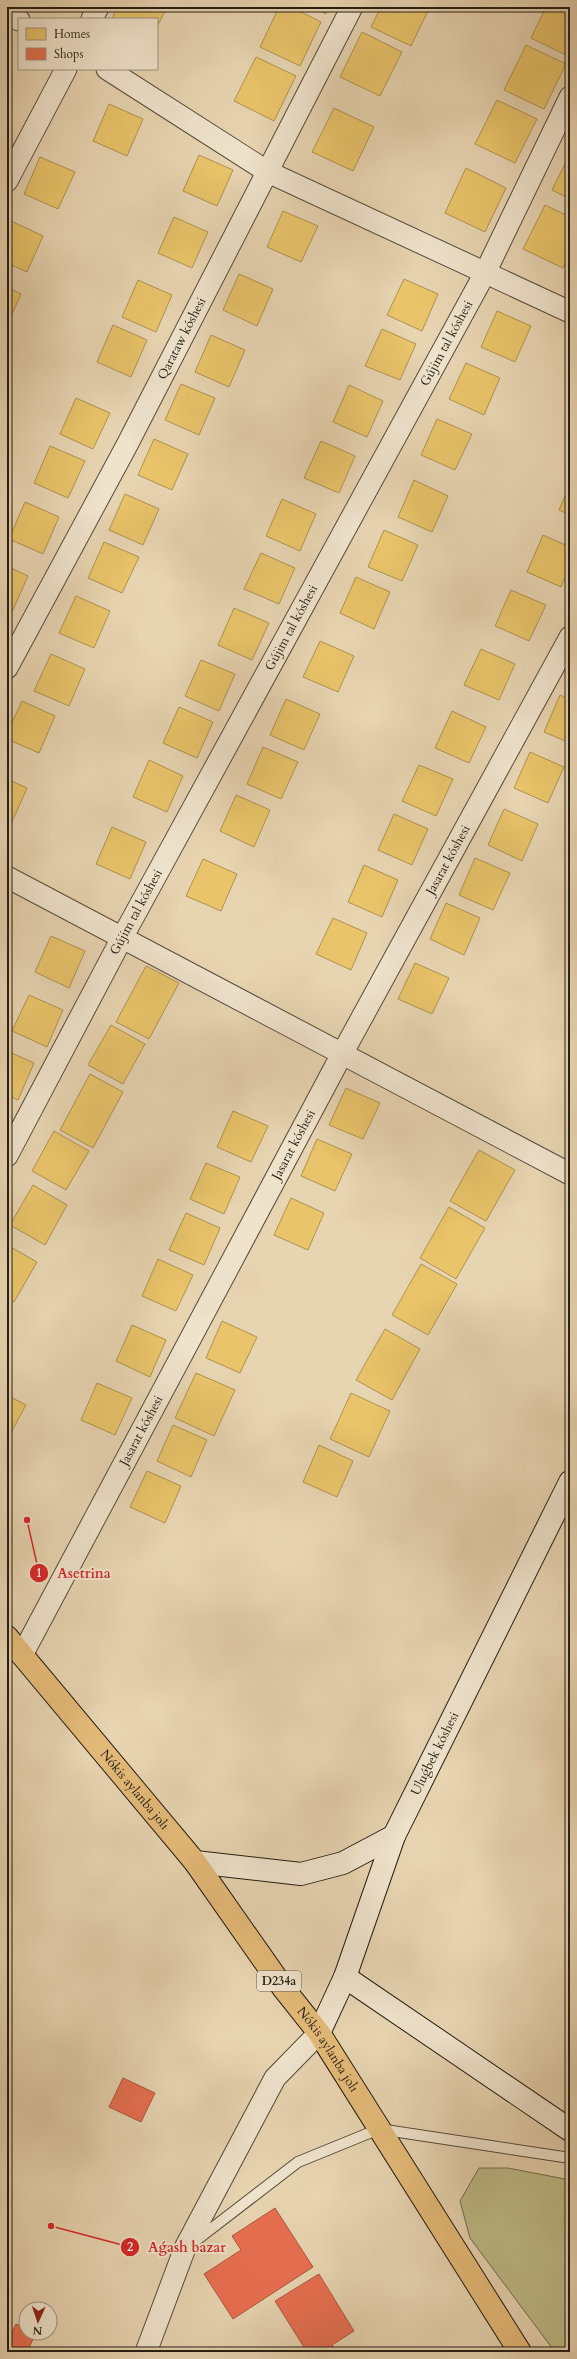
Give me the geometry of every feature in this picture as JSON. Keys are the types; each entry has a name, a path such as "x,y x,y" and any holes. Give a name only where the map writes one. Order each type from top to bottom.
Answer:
{"main road":[{"name":"Nókis aylanba jolı","path":"7,1637 195,1862 284,1989 318,2033 520,2351"}],"street":[{"path":"92,18 98,7"},
{"name":"Qarataw kóshesi","path":"7,668 127,444 352,7"},
{"path":"7,14 18,20"},
{"path":"7,181 65,70"},
{"path":"109,70 268,172 570,312"},
{"name":"Gújim tal kóshesi","path":"7,1156 122,938 485,273 570,97"},
{"name":"Jasarat kóshesi","path":"22,1655 342,1054 570,637"},
{"path":"7,877 570,1174"},
{"name":"Uluǵbek kóshesi","path":"318,2033 345,1977 394,1836 570,1482"},
{"path":"195,1862 301,1874 342,1863 394,1836"},
{"path":"345,1977 570,2130"},
{"path":"146,2352 185,2248 275,2078 318,2033"}],"lane":[{"path":"185,2248 298,2162 379,2129 570,2158"}],"shaded area":[{"path":"479,2168 508,2168 570,2180 570,2352 555,2352 470,2238 460,2201"}],"building: Homes":[{"path":"117,7 167,7 158,25 158,18 112,18"},
{"path":"279,7 291,7 321,22 300,66 260,47"},
{"path":"312,7 329,7 326,14"},
{"path":"381,7 430,7 411,46 371,27"},
{"path":"546,7 570,7 570,57 531,38"},
{"path":"362,32 402,52 380,96 340,77"},
{"path":"526,45 566,64 544,109 504,90"},
{"path":"256,57 296,76 274,121 234,101"},
{"path":"497,100 537,119 515,163 475,144"},
{"path":"109,104 143,119 127,156 93,141"},
{"path":"334,108 374,127 353,171 312,152"},
{"path":"570,154 570,199 552,190"},
{"path":"199,155 233,170 217,206 183,191"},
{"path":"40,157 75,172 58,209 24,194"},
{"path":"466,168 506,188 485,232 445,213"},
{"path":"545,205 570,217 570,254 563,268 523,249"},
{"path":"283,211 318,226 301,262 267,247"},
{"path":"174,217 208,232 192,268 158,253"},
{"path":"9,220 43,236 27,272 7,263 7,225"},
{"path":"239,274 273,289 257,326 223,310"},
{"path":"404,279 438,294 422,331 387,315"},
{"path":"138,280 172,295 156,332 122,317"},
{"path":"7,287 21,294 7,325"},
{"path":"497,311 531,326 515,362 481,347"},
{"path":"113,325 147,340 131,377 97,362"},
{"path":"382,329 416,344 400,380 365,366"},
{"path":"211,335 245,350 229,387 195,372"},
{"path":"466,363 500,378 484,415 449,399"},
{"path":"181,384 215,398 199,435 165,420"},
{"path":"349,385 383,401 367,437 333,422"},
{"path":"76,398 110,413 93,449 60,434"},
{"path":"437,419 472,434 455,470 421,455"},
{"path":"154,439 188,454 172,490 138,475"},
{"path":"321,441 355,456 339,493 304,478"},
{"path":"50,446 85,461 68,498 34,483"},
{"path":"414,480 448,496 432,532 398,517"},
{"path":"570,484 570,515 559,510"},
{"path":"125,494 159,509 143,545 109,530"},
{"path":"282,499 316,514 300,551 266,536"},
{"path":"25,502 59,517 43,554 9,539"},
{"path":"384,530 418,545 402,581 368,567"},
{"path":"543,535 570,547 570,566 561,587 527,572"},
{"path":"104,542 139,557 122,593 88,578"},
{"path":"261,553 295,568 279,604 244,589"},
{"path":"7,566 28,576 12,612 7,610"},
{"path":"356,577 390,592 374,629 340,613"},
{"path":"511,590 546,605 529,641 495,626"},
{"path":"76,596 110,611 94,648 59,633"},
{"path":"234,608 269,623 252,660 218,645"},
{"path":"320,641 354,656 338,692 303,677"},
{"path":"481,649 515,664 499,700 464,685"},
{"path":"51,654 85,669 69,706 34,691"},
{"path":"201,660 235,674 219,711 185,696"},
{"path":"560,695 570,700 570,743 544,732"},
{"path":"286,699 320,714 304,750 270,735"},
{"path":"22,701 55,716 39,753 7,739 7,733"},
{"path":"179,707 213,722 197,758 163,743"},
{"path":"452,711 486,727 469,763 435,748"},
{"path":"263,747 298,762 281,799 247,784"},
{"path":"530,752 564,767 548,803 514,788"},
{"path":"149,760 183,776 167,812 133,797"},
{"path":"419,765 453,779 436,816 402,801"},
{"path":"7,779 27,788 11,824 7,822"},
{"path":"236,795 270,810 254,847 220,831"},
{"path":"504,809 538,824 522,861 488,845"},
{"path":"394,814 428,829 412,865 378,850"},
{"path":"112,827 146,842 130,879 96,864"},
{"path":"475,858 510,873 493,910 459,895"},
{"path":"203,859 237,874 221,911 186,896"},
{"path":"364,865 398,880 382,917 348,902"},
{"path":"446,903 480,918 464,955 430,939"},
{"path":"333,918 367,933 351,970 316,954"},
{"path":"51,936 85,951 69,988 35,972"},
{"path":"415,963 449,978 432,1014 398,999"},
{"path":"146,966 179,983 149,1039 116,1022"},
{"path":"29,995 63,1010 47,1047 12,1031"},
{"path":"111,1025 145,1044 123,1084 88,1065"},
{"path":"7,1051 34,1063 18,1100 7,1095"},
{"path":"90,1074 123,1092 93,1148 60,1130"},
{"path":"346,1088 380,1103 363,1139 329,1125"},
{"path":"233,1111 268,1126 251,1162 217,1147"},
{"path":"7,1114 12,1117 7,1128"},
{"path":"54,1131 89,1151 66,1190 32,1171"},
{"path":"317,1139 352,1154 335,1191 301,1176"},
{"path":"479,1150 515,1170 486,1221 450,1201"},
{"path":"206,1163 240,1177 224,1214 190,1199"},
{"path":"33,1185 67,1205 45,1245 10,1225"},
{"path":"291,1198 324,1213 308,1250 274,1235"},
{"path":"449,1207 485,1228 456,1279 420,1258"},
{"path":"186,1213 220,1228 204,1265 169,1250"},
{"path":"7,1245 37,1262 14,1302 7,1298"},
{"path":"158,1259 193,1275 176,1311 142,1296"},
{"path":"421,1264 457,1284 428,1335 392,1315"},
{"path":"222,1321 257,1337 240,1373 206,1358"},
{"path":"132,1325 166,1340 150,1377 116,1361"},
{"path":"385,1329 420,1349 392,1400 356,1380"},
{"path":"196,1373 235,1390 214,1436 175,1418"},
{"path":"97,1383 132,1398 115,1435 81,1420"},
{"path":"351,1393 390,1411 369,1457 330,1439"},
{"path":"7,1395 26,1405 7,1440"},
{"path":"173,1425 207,1440 191,1477 157,1461"},
{"path":"319,1445 353,1461 337,1497 303,1482"},
{"path":"147,1471 181,1486 165,1523 130,1507"}],"building: Shops":[{"path":"123,2078 155,2093 141,2122 109,2107"},
{"path":"275,2208 313,2267 233,2319 204,2274 241,2250 232,2236"},
{"path":"319,2274 354,2331 332,2345 337,2352 307,2352 275,2301"},
{"path":"16,2324 18,2325 18,2341 32,2341 27,2352 7,2352 7,2342"}],"place":[{"name":"Asetrina","path":"27,1520"},
{"name":"Aǵash bazar","path":"51,2226"}]}
